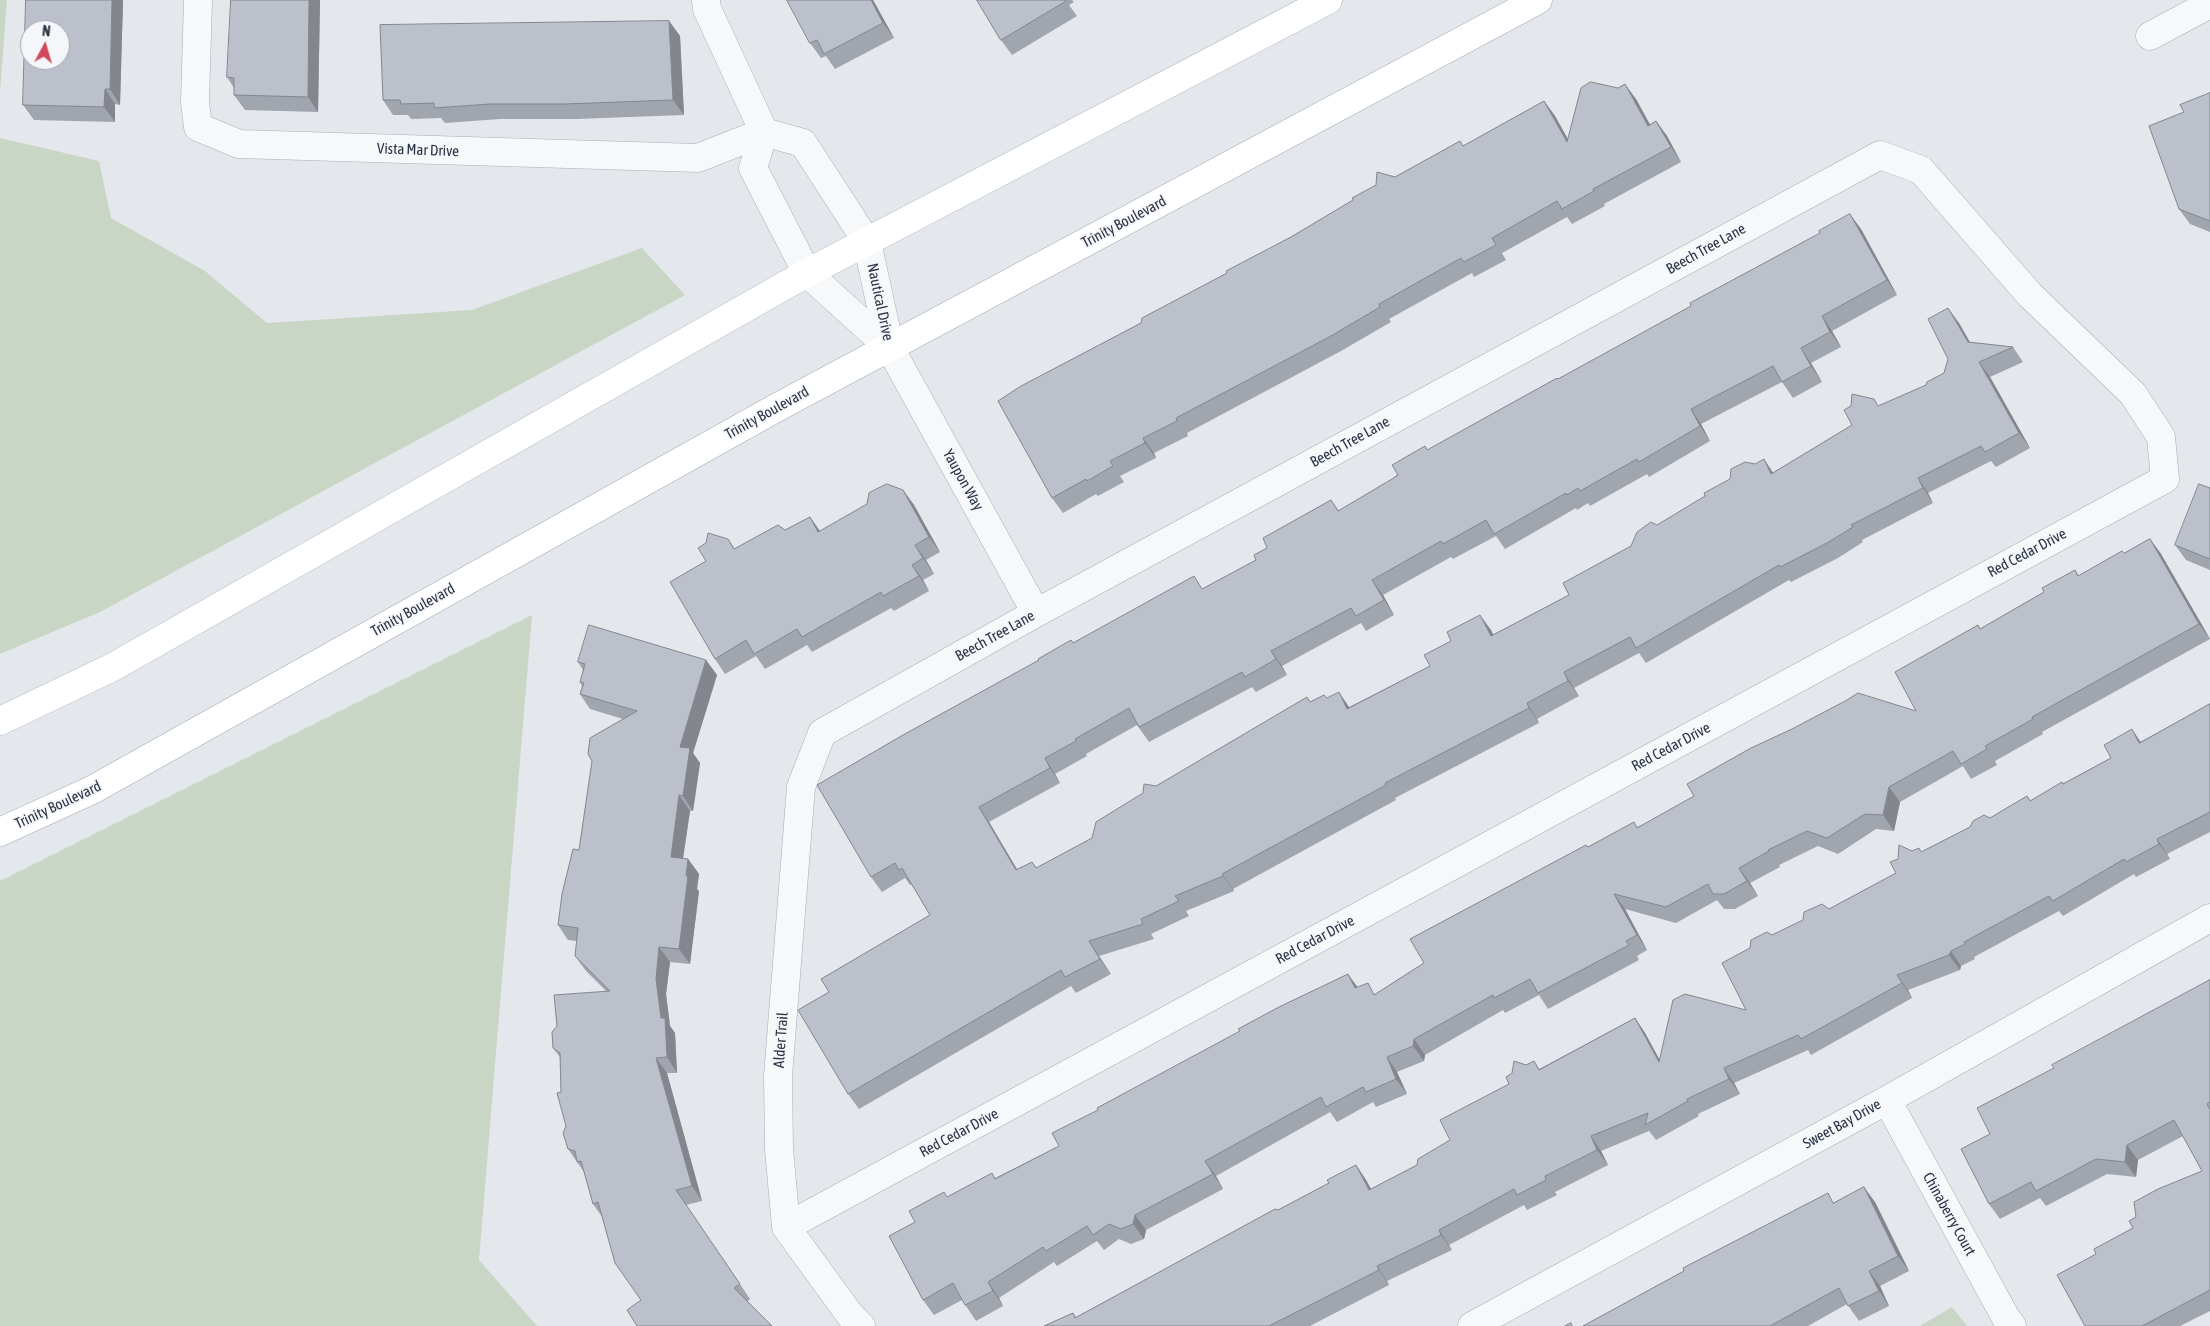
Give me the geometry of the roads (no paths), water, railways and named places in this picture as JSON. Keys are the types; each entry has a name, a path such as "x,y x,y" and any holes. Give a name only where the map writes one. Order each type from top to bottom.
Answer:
{"main road":[{"path":"0,721 113,666 807,273 1328,0"},
{"name":"Trinity Boulevard","path":"0,832 92,790 768,412 1538,0"}],"street":[{"name":"Vista Mar Drive","path":"198,0 195,102 198,128 239,144 698,158 764,132"},
{"path":"706,0 707,9 764,132"},
{"path":"2150,36 2210,4"},
{"name":"Nautical Drive","path":"764,132 804,143 867,242 890,348 807,273 753,168 764,132"},
{"name":"Beech Tree Lane","path":"822,733 1036,613 1880,154"},
{"name":"Red Cedar Drive","path":"786,1227 2165,479 2161,437 2133,394 2030,294 1921,170 1880,154"},
{"name":"Yaupon Way","path":"890,348 1036,613"},
{"name":"Alder Trail","path":"786,1227 779,1149 778,1076 801,787 822,733"},
{"name":"Sweet Bay Drive","path":"1472,1326 1886,1100 2210,918"},
{"name":"Chinaberry Court","path":"1886,1100 2012,1326"},
{"path":"786,1227 850,1315 861,1326"}]}
